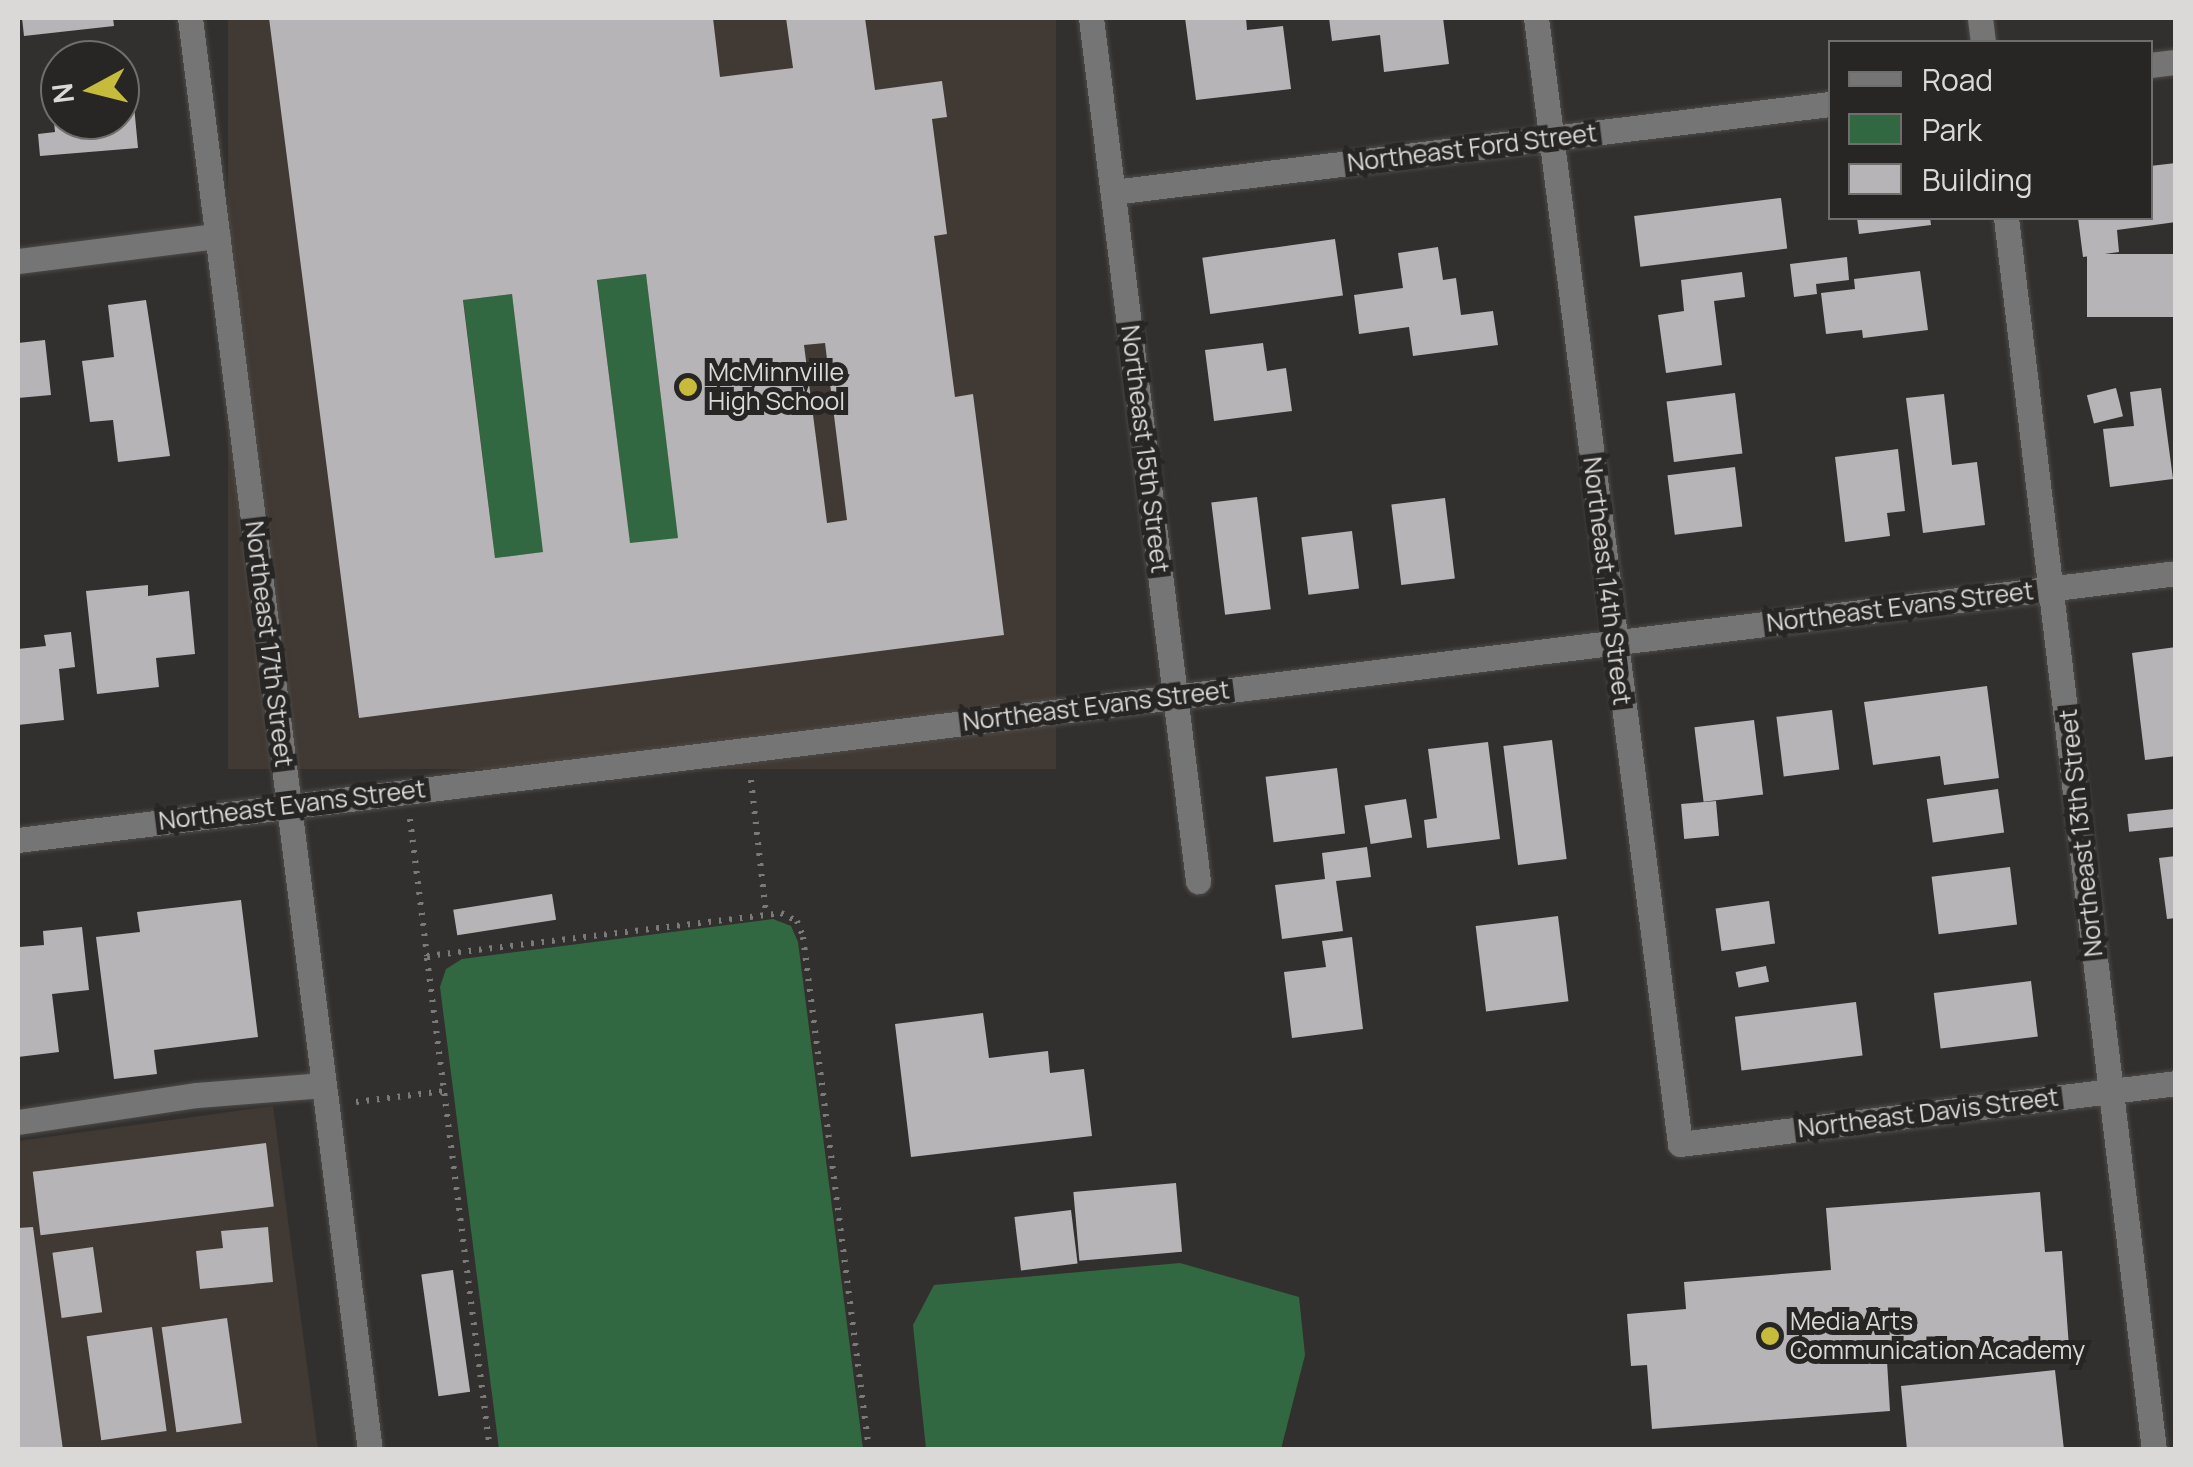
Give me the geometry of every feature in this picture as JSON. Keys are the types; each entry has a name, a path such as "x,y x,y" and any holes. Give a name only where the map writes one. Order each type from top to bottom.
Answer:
{"street":[{"name":"Northeast 17th Street","path":"190,18 370,1450"},
{"name":"Northeast 15th Street","path":"1091,18 1198,881"},
{"name":"Northeast 14th Street","path":"1536,18 1680,1144"},
{"name":"Northeast Ford Street","path":"1113,192 1828,104"},
{"name":"Northeast 13th Street","path":"2006,220 2054,588 2154,1450"},
{"path":"18,260 217,236"},
{"name":"Northeast Evans Street","path":"18,840 2176,573"},
{"name":"Northeast Davis Street","path":"1680,1144 2176,1083"},
{"path":"18,1122 197,1095 326,1096"}],"path":[{"path":"747,748 766,913"},
{"path":"406,790 490,1450"},
{"path":"427,956 766,913 790,916 804,938 869,1450"},
{"path":"326,1096 444,1091"}],"shaded area":[{"name":"McMinnville High School","path":"228,18 1056,18 1056,769 228,769"},
{"path":"273,1106 318,1449 18,1449 18,1141"}],"green space":[{"path":"646,274 678,538 630,544 597,280"},
{"path":"512,294 544,552 495,558 463,300"},
{"path":"773,919 791,926 798,942 863,1449 499,1449 440,987 446,969 462,959"},
{"path":"1180,1263 1299,1297 1305,1355 1281,1449 926,1449 913,1325 934,1285"}],"building":[{"path":"22,18 113,18 114,26 24,36"},
{"name":"McMinnville High School","path":"269,18 713,18 720,77 793,68 786,18 865,18 875,90 942,81 947,117 932,119 947,234 934,236 955,397 973,394 1004,635 359,718","holes":["646,274 678,538 630,543 597,280","512,294 543,552 495,558 463,300","825,343 847,520 827,523 804,345"]},
{"path":"1185,18 1246,18 1247,30 1283,26 1291,89 1196,100"},
{"path":"1329,18 1443,18 1449,64 1384,72 1380,35 1332,41"},
{"path":"38,134 40,140 137,140 138,148 40,156"},
{"path":"2176,163 2176,222 2117,230 2119,252 2083,257 2078,220 2153,220 2153,166"},
{"path":"1781,198 1787,249 1640,267 1634,216"},
{"path":"1857,220 1930,220 1931,225 1859,234"},
{"path":"1335,239 1343,295 1210,314 1202,258"},
{"path":"1438,247 1443,280 1456,278 1461,315 1493,311 1498,345 1413,356 1409,327 1359,334 1354,295 1403,288 1398,253"},
{"path":"2087,254 2176,254 2176,317 2087,317"},
{"path":"1847,257 1849,280 1816,284 1817,294 1794,297 1790,264"},
{"path":"1920,271 1928,330 1863,338 1862,330 1826,334 1821,293 1855,289 1854,279"},
{"path":"1742,272 1745,297 1714,301 1722,365 1666,373 1658,315 1684,311 1681,280"},
{"path":"146,300 170,456 118,462 113,420 90,422 82,361 114,357 108,305"},
{"path":"45,340 51,395 18,398 18,343"},
{"path":"1263,343 1267,371 1286,368 1292,411 1214,421 1205,350"},
{"path":"2116,388 2123,416 2094,423 2087,395"},
{"path":"2161,388 2173,479 2110,487 2103,429 2134,426 2130,392"},
{"path":"1735,393 1742,454 1674,462 1667,401"},
{"path":"1944,394 1952,465 1977,462 1985,525 1923,533 1906,398"},
{"path":"1898,449 1905,511 1887,513 1890,536 1845,542 1835,457"},
{"path":"1735,467 1742,527 1675,535 1668,475"},
{"path":"1257,497 1271,609 1225,615 1211,503"},
{"path":"1445,498 1455,578 1401,585 1391,505"},
{"path":"1352,531 1359,589 1308,595 1301,537"},
{"path":"148,585 148,596 189,591 195,654 156,658 159,687 97,694 86,591"},
{"path":"71,632 75,667 59,669 64,720 18,725 18,649 46,646 44,635"},
{"path":"2176,647 2176,756 2145,760 2132,653"},
{"path":"1987,686 1999,778 1944,785 1940,756 1873,765 1864,702"},
{"path":"1832,710 1839,770 1784,776 1776,717"},
{"path":"1754,720 1763,794 1704,802 1694,727"},
{"path":"1552,740 1567,859 1518,865 1503,746"},
{"path":"1488,742 1500,839 1427,848 1424,820 1437,818 1428,749"},
{"path":"1337,768 1345,834 1274,842 1266,777"},
{"path":"1998,789 2004,833 1933,843 1927,799"},
{"path":"1406,799 1412,838 1371,844 1365,806"},
{"path":"1716,801 1719,836 1684,839 1681,804"},
{"path":"2174,809 2176,827 2129,832 2127,814"},
{"path":"1367,847 1371,877 1336,881 1343,931 1282,939 1275,885 1325,879 1322,853"},
{"path":"2176,856 2176,918 2167,919 2159,858"},
{"path":"2010,867 2017,925 1939,934 1932,877"},
{"path":"552,894 556,920 457,935 453,910"},
{"path":"241,900 258,1037 154,1050 157,1074 114,1079 96,937 140,932 137,912"},
{"path":"1769,901 1775,944 1722,951 1716,909"},
{"path":"1558,916 1568,1001 1486,1011 1476,926"},
{"path":"82,927 89,990 52,994 59,1052 18,1057 20,947 44,945 43,931"},
{"path":"1352,937 1363,1029 1292,1038 1284,972 1326,967 1322,941"},
{"path":"1766,966 1769,982 1739,988 1736,972"},
{"path":"2031,981 2038,1037 1941,1049 1934,993"},
{"path":"1856,1002 1863,1056 1741,1070 1735,1017"},
{"path":"983,1013 989,1058 1048,1051 1050,1073 1084,1069 1092,1136 911,1157 895,1024"},
{"path":"266,1143 274,1207 41,1235 33,1172"},
{"path":"1176,1183 1182,1252 1079,1261 1073,1192"},
{"path":"2040,1192 2045,1252 2062,1251 2069,1347 1887,1361 1890,1411 1652,1429 1647,1365 1631,1366 1627,1314 1686,1309 1684,1282 1831,1270 1826,1208"},
{"path":"1071,1210 1078,1264 1021,1271 1014,1217"},
{"path":"33,1227 63,1450 18,1450 18,1228"},
{"path":"268,1227 273,1282 200,1289 196,1251 223,1248 221,1231"},
{"path":"93,1247 102,1312 62,1318 52,1253"},
{"path":"453,1270 470,1392 438,1396 421,1274"},
{"path":"227,1318 242,1423 176,1432 162,1327"},
{"path":"152,1327 167,1431 101,1440 87,1336"},
{"path":"2055,1370 2064,1450 1907,1450 1901,1386"}],"place":[{"name":"McMinnville High School","path":"688,387"},
{"name":"Media Arts Communication Academy","path":"1770,1336"}]}
